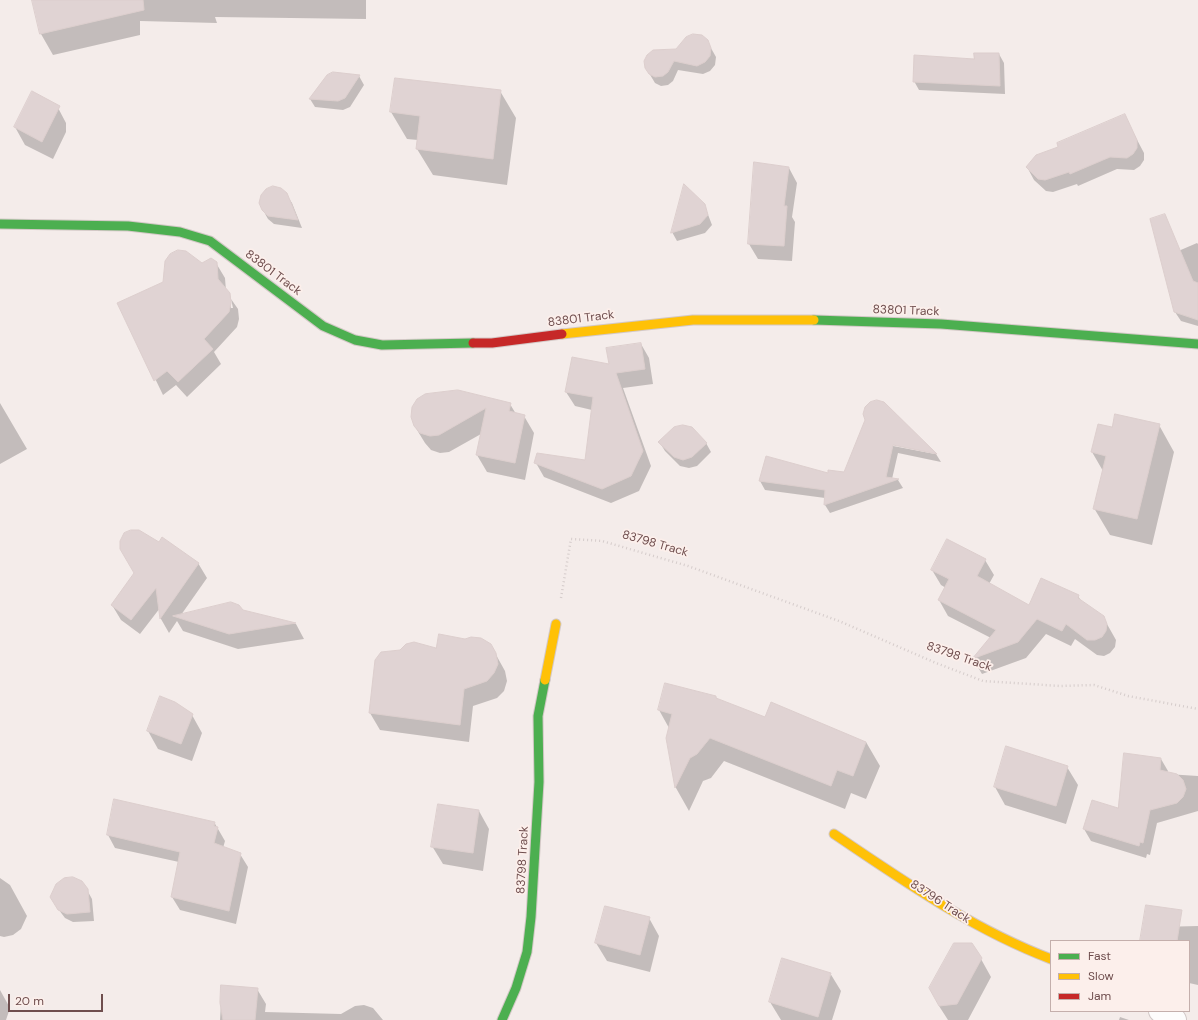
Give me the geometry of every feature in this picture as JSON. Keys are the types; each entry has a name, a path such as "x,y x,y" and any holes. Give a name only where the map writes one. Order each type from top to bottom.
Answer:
{"street":[{"name":"83801 Track","path":"0,224 128,226 188,234 210,241 323,326 355,340 382,345 492,342 614,327 693,320 761,319 941,324 1198,344"},
{"name":"83798 Track","path":"502,1020 516,988 527,952 532,917 539,782 538,716 556,624"},
{"name":"83796 Track","path":"834,834 981,929 1022,949 1050,959"},
{"path":"1162,1012 1175,1020"}],"path":[{"name":"83798 Track","path":"556,624 571,539 602,541 709,574 839,622 936,663 984,680 1060,686 1094,685 1128,696 1198,709"}],"building":[{"path":"32,0 143,0 144,10 40,34"},
{"path":"693,34 702,35 708,40 711,48 710,56 705,62 697,66 674,61 668,72 663,76 655,77 649,74 645,68 644,61 647,55 653,50 676,49 686,37"},
{"path":"974,53 999,53 1000,86 913,82 914,55 974,59"},
{"path":"333,72 360,75 345,98 338,101 309,99 327,75"},
{"path":"395,78 501,90 493,159 416,149 420,116 390,112"},
{"path":"32,91 60,106 42,142 14,127"},
{"path":"1125,114 1137,140 1137,148 1133,154 1127,158 1110,157 1070,174 1069,172 1045,180 1038,179 1026,167 1036,155 1058,147 1057,143"},
{"path":"754,162 789,167 784,206 787,206 784,246 748,244"},
{"path":"684,184 705,204 708,215 700,224 671,233"},
{"path":"273,186 281,188 287,193 298,220 268,216 262,210 259,203 261,195 266,189"},
{"path":"1165,214 1193,281 1198,283 1198,320 1174,312 1150,219"},
{"path":"178,250 186,251 202,263 211,258 217,262 218,279 230,293 231,303 229,312 204,339 213,349 178,382 167,371 154,381 117,303 163,282 165,261 170,254"},
{"path":"641,343 645,369 616,373 643,451 631,476 602,489 534,463 537,453 585,460 593,397 565,392 572,357 609,364 606,348"},
{"path":"458,390 511,403 509,411 525,415 515,463 476,455 486,408 439,435 430,436 420,433 414,426 411,417 412,407 417,399 425,394"},
{"path":"877,400 884,402 937,454 893,445 886,477 899,479 824,505 825,490 759,481 766,456 828,473 828,470 844,472 865,420 863,414 865,407 870,402"},
{"path":"1115,414 1160,424 1137,519 1093,509 1106,456 1091,452 1098,424 1112,427"},
{"path":"683,425 692,427 707,443 692,457 683,460 674,457 658,442 674,427"},
{"path":"131,530 139,530 159,542 162,537 199,563 160,619 156,588 131,620 111,605 134,573 120,549 120,541 124,533"},
{"path":"947,539 986,559 977,576 1029,605 1041,578 1079,595 1078,598 1104,616 1107,624 1106,631 1102,637 1095,640 1087,640 1066,624 1062,631 1037,619 1018,642 972,659 996,630 938,600 949,579 931,570"},
{"path":"231,602 239,605 243,610 296,623 229,634 173,616"},
{"path":"439,634 465,639 471,637 481,638 491,644 496,653 498,664 494,673 487,681 464,689 460,725 369,713 375,660 381,652 400,650 406,644 414,642 436,648"},
{"path":"665,683 716,696 716,698 765,717 771,702 866,742 853,776 837,770 831,786 710,738 697,754 690,758 675,788 666,738 672,714 658,710"},
{"path":"160,696 175,702 193,714 181,744 147,731"},
{"path":"1006,746 1068,766 1056,806 994,787"},
{"path":"1124,753 1161,758 1160,770 1177,774 1183,780 1186,789 1183,797 1177,803 1150,810 1143,843 1140,842 1139,846 1083,829 1092,800 1118,808"},
{"path":"114,799 215,822 214,826 218,827 214,843 241,853 229,911 171,897 180,852 107,835"},
{"path":"438,804 479,810 473,853 431,847"},
{"path":"73,877 82,881 88,889 90,912 67,914 58,910 50,897 56,884 64,878"},
{"path":"1146,905 1182,910 1177,940 1140,940"},
{"path":"605,906 650,917 640,955 595,943"},
{"path":"954,943 972,943 982,958 957,1004 939,1006 929,988"},
{"path":"782,958 831,973 818,1017 769,1002"},
{"path":"221,985 258,988 255,1020 223,1020 220,1003"}],"traffic: fast":[{"path":"0,224 128,226 180,232 210,241 323,326 355,340 382,345 473,343"},
{"path":"814,320 941,324 1198,344"},
{"path":"502,1020 516,988 527,952 531,917 539,782 538,716 545,680"}],"traffic: slow":[{"path":"562,334 693,320 814,320"},
{"path":"545,680 556,624"},
{"path":"834,834 966,919 1022,947 1050,959"}],"traffic: jam":[{"path":"473,343 492,343 562,334"}]}
